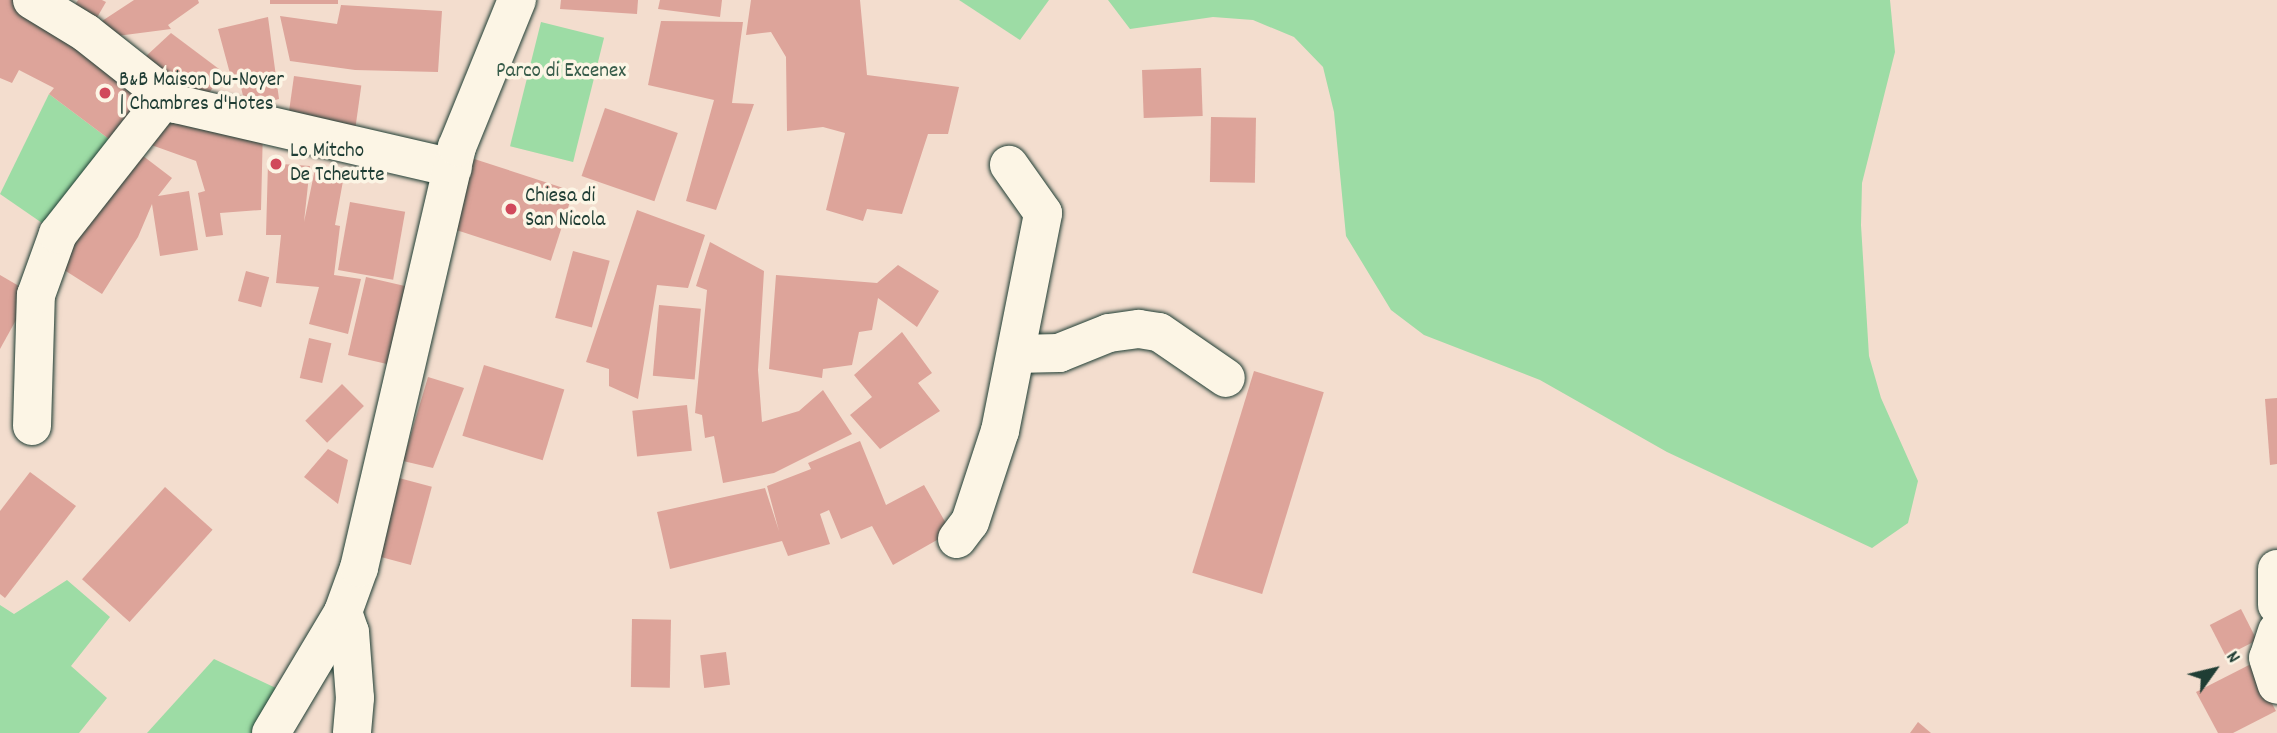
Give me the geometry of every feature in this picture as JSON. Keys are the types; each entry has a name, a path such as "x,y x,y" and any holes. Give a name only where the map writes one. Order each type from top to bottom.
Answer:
{"street":[{"path":"32,0 86,33 166,97 201,111 453,168"},
{"path":"271,733 343,612 385,464 457,147 517,0"},
{"path":"32,426 36,295 58,234 166,97"},
{"path":"957,539 970,522 1000,431 1043,213 1009,165"},
{"path":"1016,354 1059,353 1109,333 1139,329 1159,332 1226,378"},
{"path":"2277,569 2277,606"},
{"path":"343,612 350,632 355,698 352,733"},
{"path":"2277,631 2268,658 2277,685"}],"green space":[{"path":"959,0 1049,0 1020,40"},
{"path":"1108,0 1890,0 1895,52 1862,183 1861,225 1869,356 1881,398 1918,481 1908,523 1872,548 1667,452 1540,380 1424,335 1391,310 1346,236 1334,112 1323,67 1294,37 1253,20 1213,17 1130,29"},
{"name":"Parco di Excenex","path":"541,22 604,38 573,162 510,146"},
{"path":"49,94 121,148 58,234 0,194"},
{"path":"67,580 110,617 71,666 107,698 79,733 0,733 0,605 14,614"},
{"path":"214,659 278,689 252,733 147,733"}],"building":[{"path":"0,0 16,0 158,97 121,148 49,94 54,88 19,70 12,83 0,78"},
{"path":"78,0 106,2 95,21 73,8"},
{"path":"134,0 198,0 199,3 168,25 171,29 117,36 102,21"},
{"path":"270,0 338,0 338,4 270,4"},
{"path":"561,0 638,0 637,14 560,9"},
{"path":"660,0 722,0 720,17 658,9"},
{"path":"751,0 860,0 867,75 959,87 948,134 928,134 902,214 867,209 863,221 826,210 845,133 823,127 787,131 786,57 771,32 746,35"},
{"path":"341,5 442,11 438,72 355,70 290,61 280,16 337,24"},
{"path":"268,17 279,99 246,108 239,79 232,81 218,29"},
{"path":"661,21 743,22 732,103 754,104 716,210 686,201 714,100 648,85"},
{"path":"171,33 223,72 204,101 144,58"},
{"path":"1201,68 1203,116 1144,118 1142,70"},
{"path":"294,76 361,85 355,129 288,120"},
{"path":"168,107 263,127 261,210 220,213 223,235 206,237 198,193 205,191 196,161 143,142"},
{"path":"605,108 678,133 654,201 582,176"},
{"path":"1211,117 1256,118 1255,183 1210,182"},
{"path":"130,146 172,178 158,196 189,191 198,250 160,256 152,204 138,237 102,294 50,261"},
{"name":"Chiesa di San Nicola","path":"465,156 573,191 551,261 442,225"},
{"path":"268,163 310,166 304,222 315,169 345,170 335,225 340,226 334,275 361,279 348,334 309,324 319,287 276,283 281,235 266,235"},
{"path":"350,202 405,212 393,280 338,270"},
{"path":"637,210 705,235 688,288 657,285 638,399 609,386 609,369 586,362"},
{"path":"710,242 764,271 758,370 762,422 799,411 823,390 852,434 774,473 723,483 714,436 705,438 702,415 695,413 707,290 696,286"},
{"path":"573,251 610,261 592,327 555,318"},
{"path":"898,265 939,291 917,327 878,298 872,330 859,332 852,365 823,369 822,378 769,369 776,275 877,283"},
{"path":"246,271 269,277 261,307 238,301"},
{"path":"0,275 31,293 0,349"},
{"path":"366,277 406,286 388,364 348,355"},
{"path":"659,305 701,309 695,379 653,376"},
{"path":"902,332 932,373 918,383 940,411 880,449 850,415 872,397 854,375"},
{"path":"309,338 331,343 322,383 300,378"},
{"path":"484,365 564,390 543,460 462,436"},
{"path":"1254,371 1324,392 1262,594 1192,573"},
{"path":"428,377 464,388 433,468 403,461"},
{"path":"342,384 364,406 327,443 305,421"},
{"path":"2277,398 2277,464 2270,465 2265,399"},
{"path":"687,405 692,451 637,456 632,411"},
{"path":"860,441 886,505 924,485 951,532 893,565 872,526 841,539 829,510 820,514 830,544 788,556 782,541 670,569 657,512 765,488 779,531 767,486 811,469 808,463"},
{"path":"328,449 348,460 338,504 304,477"},
{"path":"30,472 76,506 5,598 0,594 0,511"},
{"path":"399,478 432,487 411,565 378,556"},
{"path":"165,487 213,530 130,622 82,579"},
{"path":"2241,609 2257,640 2226,656 2210,625"},
{"path":"632,619 671,620 670,688 631,687"},
{"path":"726,652 730,685 704,688 700,655"},
{"path":"2251,664 2276,711 2233,733 2218,733 2196,692"},
{"path":"1918,722 1931,733 1910,733"}],"place":[{"name":"B&B Maison Du-Noyer | Chambres d'Hotes","path":"105,93"},
{"name":"Lo Mitcho De Tcheutte","path":"276,164"},
{"name":"Chiesa di San Nicola","path":"511,209"}]}
